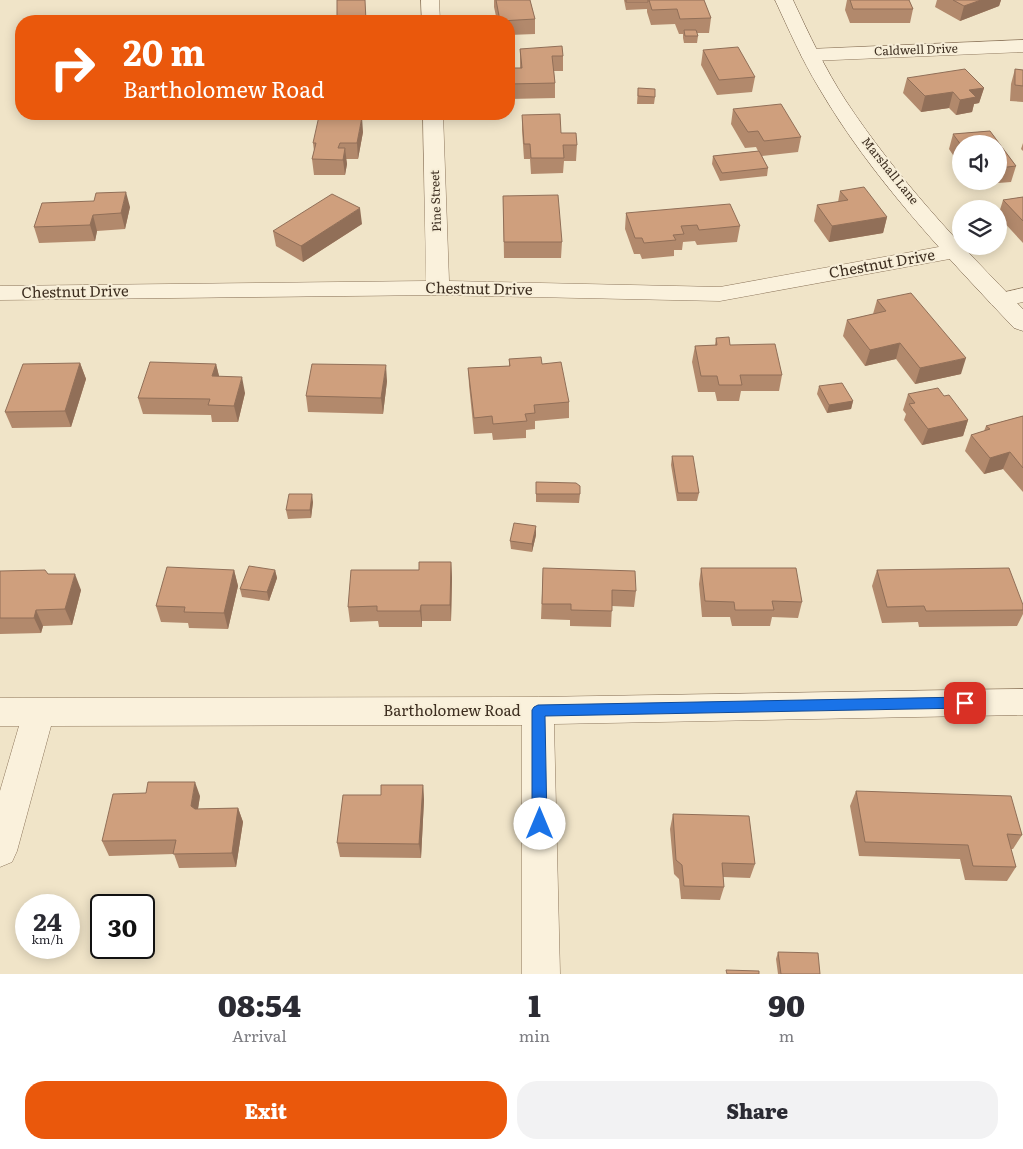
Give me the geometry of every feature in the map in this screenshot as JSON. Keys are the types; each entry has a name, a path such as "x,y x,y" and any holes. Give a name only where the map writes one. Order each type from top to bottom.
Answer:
{"street":[{"path":"430,0 431,15"},
{"name":"Marshall Lane","path":"784,0 810,55 844,113 891,174 952,247"},
{"name":"Caldwell Drive","path":"810,55 1023,46"},
{"name":"Pine Street","path":"434,120 438,288"},
{"name":"Chestnut Drive","path":"0,293 438,288 720,294 952,252"},
{"name":"Marshall Lane","path":"959,255 1023,323"},
{"path":"1000,300 1023,295"},
{"name":"Bartholomew Road","path":"0,712 538,710 1023,702"},
{"path":"538,710 541,974"},
{"path":"0,851 39,712"}],"building":[{"path":"337,0 365,0 366,15 337,15"},
{"path":"496,0 530,0 535,19 515,20 515,15 499,15"},
{"path":"626,0 648,0 648,2 626,2"},
{"path":"649,0 704,0 711,18 680,19 677,9 652,10"},
{"path":"850,0 909,0 913,9 853,9"},
{"path":"953,0 981,0 964,6"},
{"path":"684,30 696,30 698,36 685,36"},
{"path":"562,46 563,56 552,56 555,83 515,84 515,68 522,68 520,49"},
{"path":"738,47 755,77 719,80 703,50"},
{"path":"965,69 984,88 969,90 976,97 960,100 953,92 925,96 907,78"},
{"path":"1015,69 1023,70 1023,86 1015,85"},
{"path":"638,88 655,89 655,97 638,96"},
{"path":"781,104 801,137 764,141 758,131 748,132 733,109"},
{"path":"560,114 561,133 576,133 577,145 563,145 564,158 531,158 530,144 524,144 522,115"},
{"path":"318,120 361,120 357,143 340,143 338,148 345,148 343,160 312,159 316,143 313,143"},
{"path":"990,131 993,135 954,135"},
{"path":"759,151 768,168 722,173 713,156"},
{"path":"1007,154 1016,166 1007,167"},
{"path":"864,187 887,217 832,226 817,205 848,200 840,191"},
{"path":"126,192 121,213 93,215 90,225 34,227 42,203 94,201 96,193"},
{"path":"332,194 360,208 301,246 273,231"},
{"path":"558,195 562,242 504,242 503,196"},
{"path":"1023,197 1023,221 1007,204 1007,200 1003,200"},
{"path":"730,204 740,226 699,230 697,225 681,226 684,234 673,235 676,240 644,243 642,238 635,238 626,213"},
{"path":"911,293 966,358 920,368 900,343 870,350 847,320 886,311 877,300"},
{"path":"729,337 730,345 775,344 782,375 740,375 742,385 719,385 717,376 701,376 695,346 717,345 716,338"},
{"path":"541,357 542,364 561,362 569,402 534,405 535,413 525,414 527,421 493,424 492,416 474,418 468,368 510,366 509,359"},
{"path":"150,362 216,364 212,376 242,377 234,406 208,405 210,399 138,398"},
{"path":"80,363 65,411 5,412 23,364"},
{"path":"312,364 386,365 381,398 306,396"},
{"path":"842,383 853,401 829,405 819,386"},
{"path":"938,388 944,396 949,395 968,420 928,429 909,404 915,403 908,394"},
{"path":"1023,416 1023,468 1010,452 990,458 971,435 990,429 986,426"},
{"path":"672,456 693,456 699,493 678,493"},
{"path":"536,482 576,483 580,486 580,494 536,494"},
{"path":"289,494 312,494 310,510 286,510"},
{"path":"514,523 536,526 532,544 510,541"},
{"path":"419,562 451,562 450,605 421,605 420,611 377,611 377,606 348,607 351,570 419,570"},
{"path":"249,566 275,570 267,592 240,589"},
{"path":"167,567 234,570 224,613 184,612 185,607 156,606"},
{"path":"543,568 635,571 636,591 612,590 612,611 571,610 571,604 542,604"},
{"path":"701,568 796,568 802,602 772,601 774,610 735,610 734,602 705,601"},
{"path":"1009,568 1023,605 1023,610 926,611 924,606 887,607 877,570"},
{"path":"45,570 48,574 75,574 65,609 36,610 34,618 0,618 0,571"},
{"path":"148,782 195,782 191,806 195,809 238,808 232,853 173,854 176,840 102,841 113,794 146,793"},
{"path":"381,785 423,785 419,844 337,843 343,795 381,795"},
{"path":"856,791 1011,796 1022,835 1007,834 1016,867 973,866 968,845 865,842"},
{"path":"673,814 749,816 755,864 722,863 724,887 684,886 682,865 676,860"},
{"path":"778,952 818,953 820,974 781,974"},
{"path":"726,970 759,971 759,974 727,974"}],"route":[{"path":"540,824 538,710 965,703"}]}
